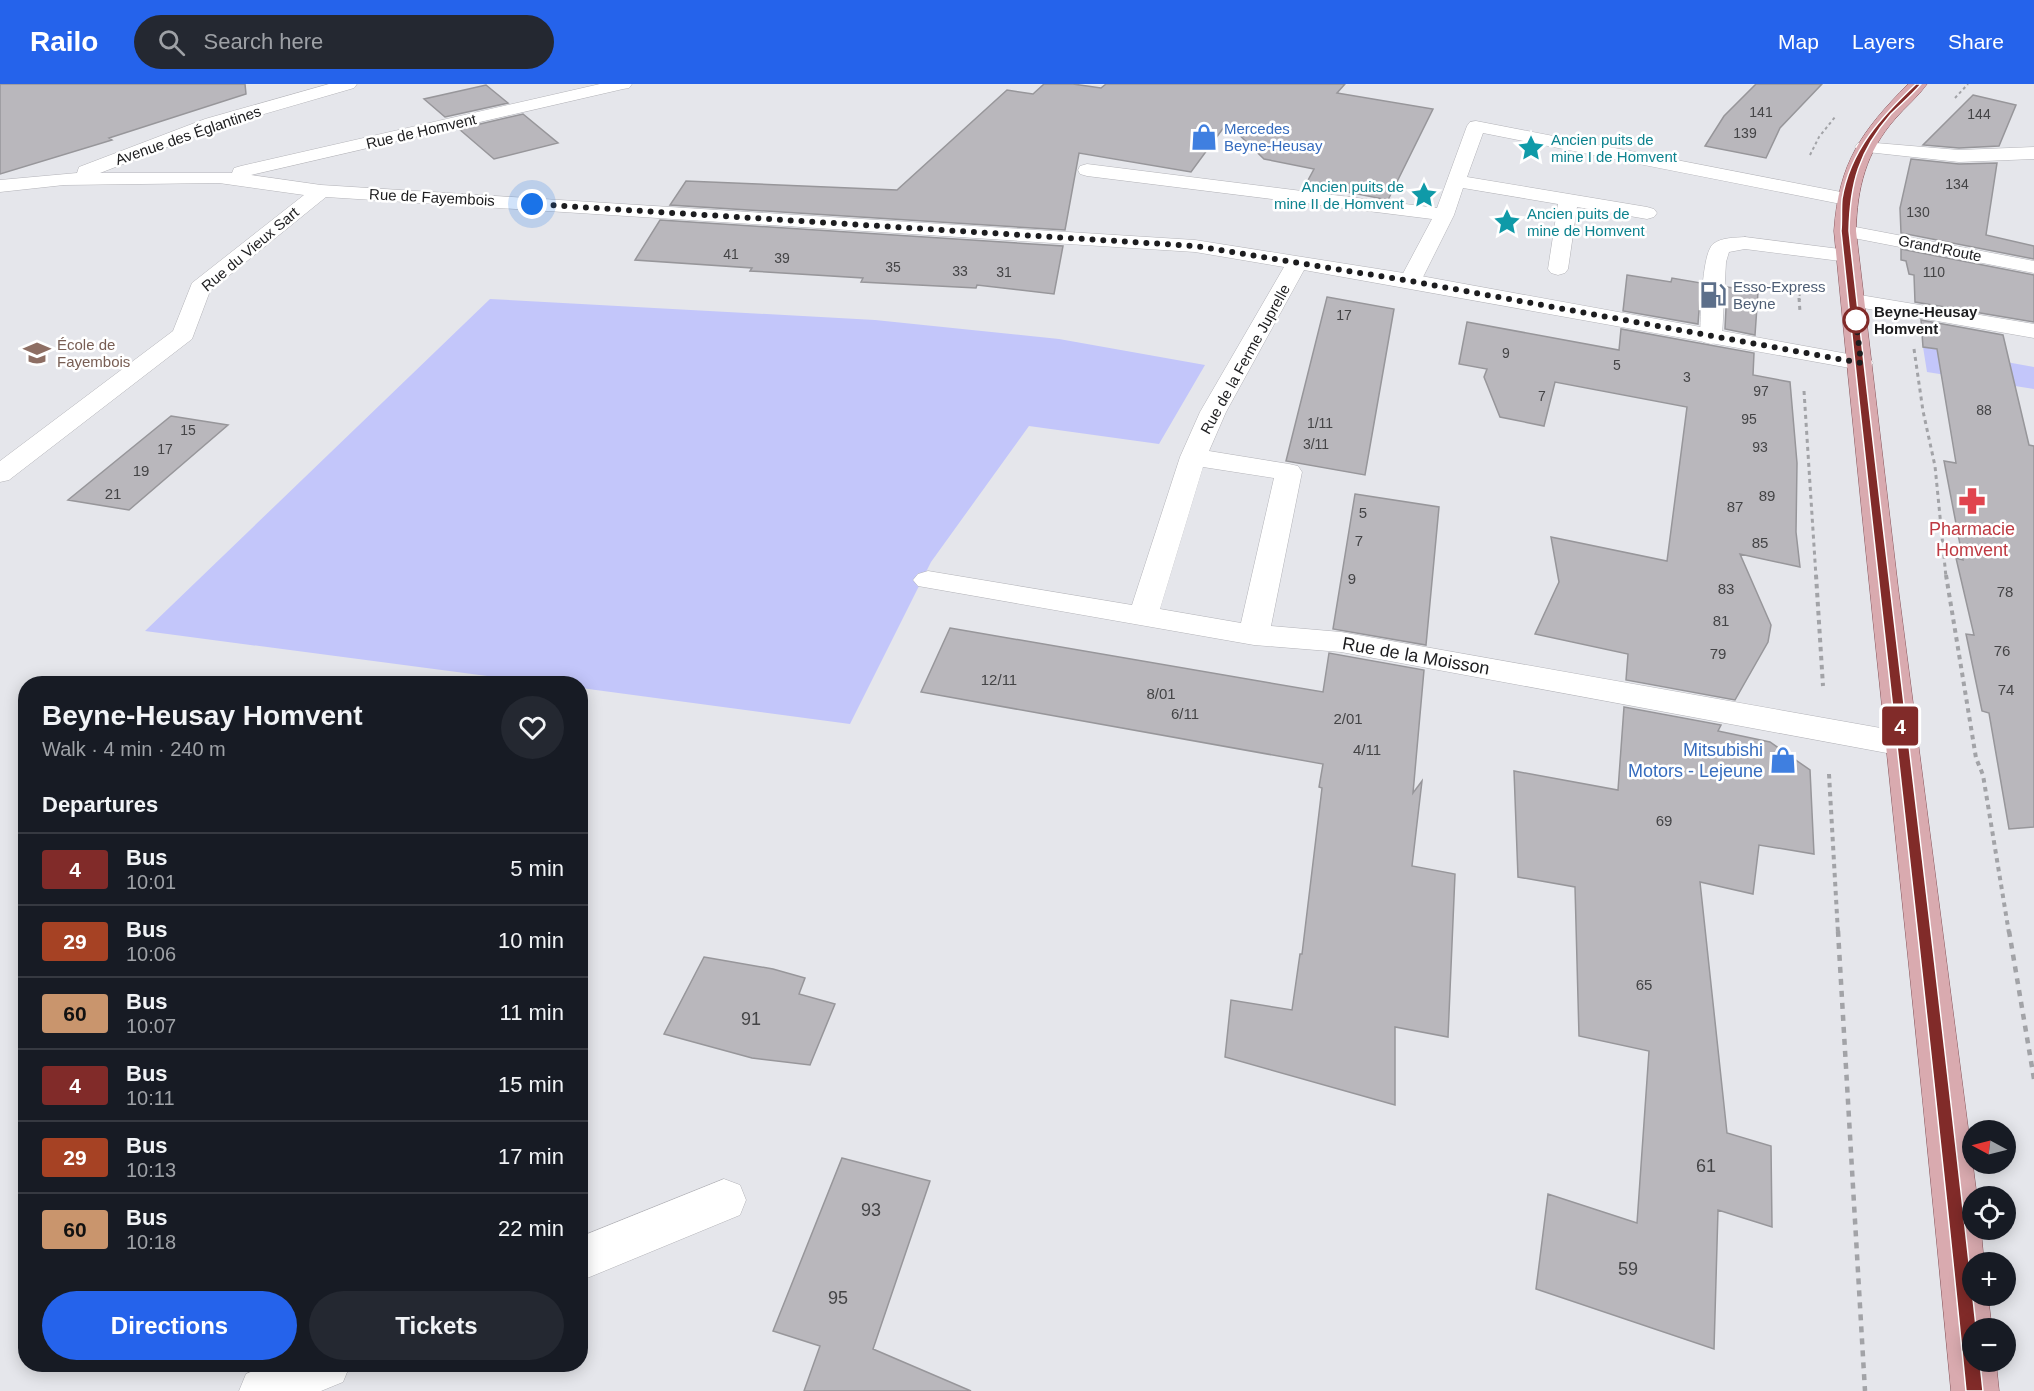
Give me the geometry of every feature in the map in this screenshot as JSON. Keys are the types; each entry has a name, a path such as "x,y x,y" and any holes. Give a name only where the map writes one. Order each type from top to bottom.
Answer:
{"main road":[{"path":"1918,84 1888,113 1864,147 1854,170 1846,199 1847,244 1878,540 1945,1100 1975,1391"}],"street":[{"name":"Avenue des Églantines","path":"64,179 212,123 348,84"},
{"name":"Rue de Homvent","path":"219,177 623,84"},
{"name":"Rue de Fayembois","path":"0,186 64,179 219,177 321,191 1183,245 1410,281 1861,363"},
{"name":"Rue du Vieux Sart","path":"0,474 184,334 200,288 321,191"},
{"name":"Rue de la Ferme Juprelle","path":"1143,616 1193,457 1213,412 1298,262"},
{"name":"Rue de la Ferme Juprelle","path":"1193,457 1289,472 1254,635"},
{"name":"Rue de la Moisson","path":"928,580 1254,635 1341,642 1902,744"},
{"path":"588,1256 724,1200"},
{"path":"263,1391 309,1372"}],"lane":[{"path":"1410,281 1444,215 1476,126 1846,199"},
{"path":"1864,147 1959,156 2034,153"},
{"path":"1087,170 1444,215"},
{"path":"1455,181 1647,213"},
{"path":"1558,269 1568,200"},
{"name":"Grand'Route","path":"1711,337 1716,262 1720,249 1730,244 1847,244 1959,251 2034,267"},
{"path":"1854,300 2034,331"}],"path":[{"path":"1908,151 1942,110 1968,84"},
{"path":"1907,309 1923,411 1935,466 1943,556 1967,710 1976,758 1983,775 2034,1079"}],"shaded area":[{"path":"490,299 875,320 1059,339 1205,365 1159,444 1029,426 931,562 850,724 588,689 588,676 486,676 145,631"},
{"path":"1923,347 2034,367 2034,389 1927,372"}],"building":[{"path":"0,84 245,84 246,94 109,138 112,140 0,174"},
{"name":"Mercedes Beyne-Heusay","path":"1044,84 1073,84 1101,88 1106,84 1345,84 1337,93 1433,109 1388,200 1306,184 1314,169 1264,159 1227,123 1191,172 1079,153 1065,230 670,205 686,181 897,190 1007,90 1033,94"},
{"path":"1756,84 1822,84 1780,128 1766,158 1705,146 1724,116"},
{"path":"486,85 508,103 445,117 424,99"},
{"path":"1973,95 2016,105 1999,146 1959,148 1923,145"},
{"path":"523,114 558,143 494,159 459,129"},
{"path":"1911,159 1959,164 1997,163 1986,235 2034,246 2034,259 1901,233 1900,208"},
{"path":"660,220 1063,246 1054,294 977,285 976,288 861,282 863,278 750,271 752,268 635,260"},
{"path":"1901,249 2034,275 2034,322 1915,302 1914,275 1909,274 1906,261 1901,260"},
{"path":"1627,275 1671,282 1672,278 1701,283 1698,324 1623,311"},
{"path":"1727,287 1758,292 1755,335 1725,329"},
{"path":"1327,297 1394,309 1365,475 1286,461"},
{"path":"1921,320 2003,335 2029,445 2034,446 2034,827 2009,829 1989,713 1982,711 1966,634 1974,635 1956,558 1963,560 1944,461 1956,463 1937,349 1923,347"},
{"path":"1467,322 1619,350 1621,329 1754,353 1753,375 1790,382 1797,463 1796,532 1800,567 1740,554 1771,625 1768,642 1735,700 1626,680 1628,654 1535,634 1559,582 1551,537 1667,561 1687,407 1555,382 1544,426 1500,417 1484,377 1487,369 1459,364"},
{"path":"171,416 228,425 129,510 68,500"},
{"path":"1355,494 1439,507 1426,645 1333,629"},
{"path":"950,628 1323,692 1329,653 1424,670 1413,793 1422,781 1412,866 1455,874 1448,1037 1395,1027 1395,1105 1225,1057 1231,1000 1292,1010 1300,954 1302,954 1323,764 921,692"},
{"path":"1624,707 1721,725 1718,731 1770,742 1810,770 1814,854 1759,845 1753,894 1700,882 1727,1133 1771,1146 1772,1227 1718,1210 1714,1349 1536,1289 1548,1194 1637,1223 1649,1051 1579,1036 1575,887 1518,877 1514,771 1618,790"},
{"path":"704,957 773,969 805,978 799,994 835,1004 810,1065 752,1058 664,1034"},
{"path":"842,1158 930,1181 873,1349 971,1391 804,1391 820,1346 773,1331"}],"bus line":[{"name":"4","path":"1918,84 1888,113 1864,147 1849,185 1845,231 1883,587 1945,1100 1975,1391"}],"place":[{"name":"Mercedes Beyne-Heusay","path":"1204,137"},
{"name":"Ancien puits de mine I de Homvent","path":"1531,148"},
{"name":"Ancien puits de mine II de Homvent","path":"1424,195"},
{"name":"Ancien puits de mine de Homvent","path":"1507,222"},
{"name":"Esso-Express Beyne","path":"1713,295"},
{"name":"Beyne-Heusay Homvent","path":"1856,320"},
{"name":"École de Fayembois","path":"37,353"},
{"name":"Pharmacie Homvent","path":"1972,501"},
{"name":"Mitsubishi Motors - Lejeune","path":"1783,760"}],"route":[{"path":"532,204 814,220 1195,246 1410,281 1861,363 1856,320"}]}
